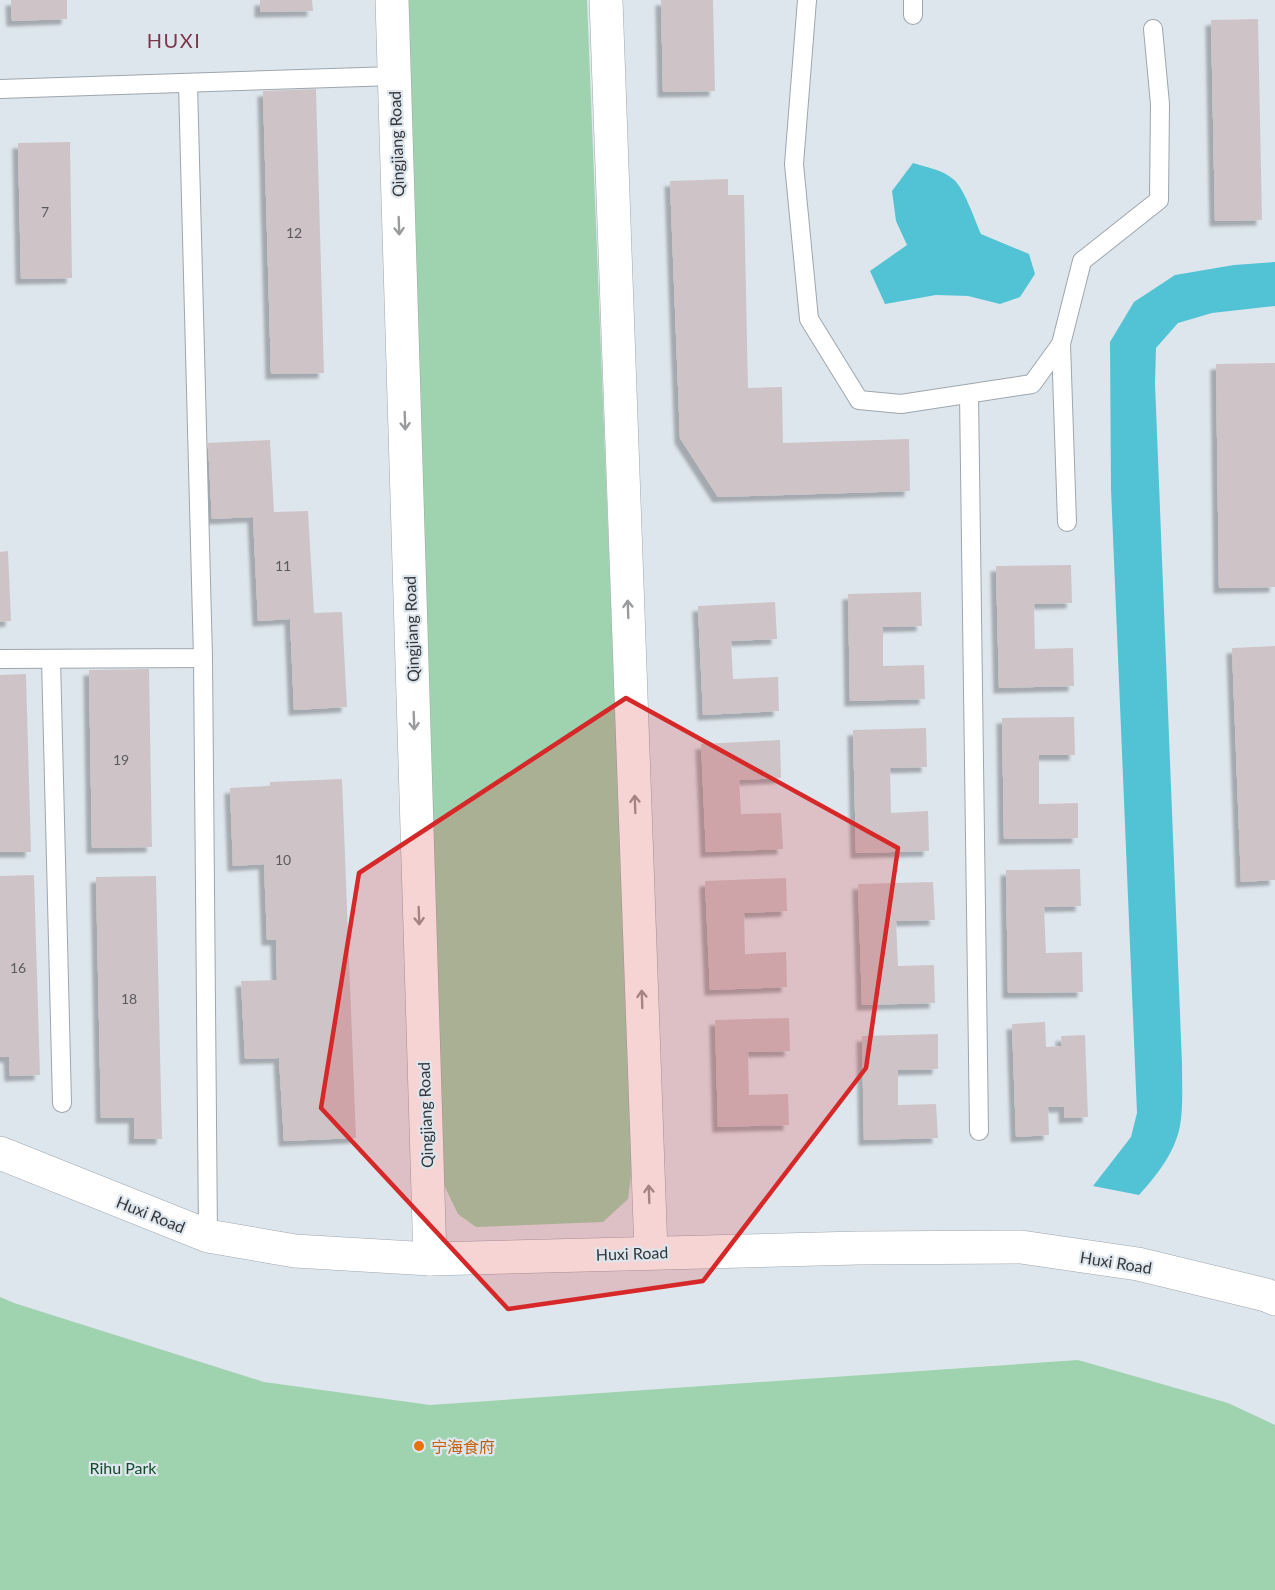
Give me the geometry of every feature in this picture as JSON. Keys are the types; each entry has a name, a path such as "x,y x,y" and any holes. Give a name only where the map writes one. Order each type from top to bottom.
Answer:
{"street":[{"name":"Qingjiang Road","path":"392,0 430,1259"},
{"path":"606,0 651,1252"},
{"name":"Huxi Road","path":"1,1154 208,1236 295,1251 430,1259 651,1252 1021,1247 1138,1264 1275,1299"}],"lane":[{"path":"807,0 794,164 809,319 859,400 901,404 1032,384 1061,344"},
{"path":"1067,522 1061,344 1082,261 1159,200 1160,104 1153,29"},
{"path":"0,89 394,76"},
{"path":"188,84 203,658 208,1236"},
{"path":"969,394 979,1131"},
{"path":"51,658 62,1103"},
{"path":"0,659 203,658"}],"highlighted area":[{"path":"626,698 898,848 866,1068 703,1281 508,1309 321,1108 359,873"}],"green space":[{"path":"403,0 587,0 633,1161 628,1199 603,1222 476,1227 458,1214 444,1185"},
{"name":"Rihu Park","path":"0,1297 264,1382 430,1405 1078,1360 1228,1403 1275,1425 1275,1590 0,1590"}],"water":[{"path":"913,163 944,173 957,183 981,234 1029,254 1035,274 1020,297 1000,304 968,296 936,295 885,304 870,271 907,245 896,221 892,191"},
{"path":"1275,262 1275,306 1212,313 1178,323 1156,348 1155,383 1182,1098 1181,1119 1176,1141 1160,1170 1139,1195 1093,1186 1131,1137 1137,1113 1111,489 1110,342 1134,302 1175,275 1234,265"}],"building":[{"path":"11,0 67,0 67,19 12,21"},
{"path":"260,0 312,0 313,11 260,12"},
{"path":"661,0 713,0 715,91 663,92"},
{"path":"1258,19 1262,220 1215,221 1211,20"},
{"path":"316,89 324,373 271,374 263,91"},
{"path":"70,142 72,278 21,279 18,143"},
{"path":"728,179 728,195 744,195 748,388 782,387 783,443 909,439 910,491 718,497 680,438 670,181"},
{"path":"1275,363 1275,587 1219,588 1216,364"},
{"path":"270,440 274,512 308,511 314,613 342,612 347,707 294,710 290,619 258,621 253,517 212,519 208,443"},
{"path":"8,551 11,621 0,622 0,552"},
{"path":"1071,565 1072,603 1034,604 1035,649 1073,648 1074,686 999,688 996,566"},
{"path":"921,592 922,626 883,627 883,666 924,665 925,699 850,701 848,594"},
{"path":"775,602 777,639 731,641 733,679 778,677 779,711 703,715 698,606"},
{"path":"1275,646 1275,880 1241,882 1232,648"},
{"path":"149,669 152,847 92,848 89,670"},
{"path":"26,674 31,852 0,852 0,675"},
{"path":"1074,717 1075,755 1039,755 1039,804 1078,803 1078,838 1004,839 1002,718"},
{"path":"926,728 927,767 890,768 891,813 928,811 929,851 856,853 853,730"},
{"path":"780,740 781,778 739,780 741,814 781,813 783,849 706,852 701,744"},
{"path":"342,779 356,1138 284,1141 279,1058 245,1059 241,981 277,980 276,940 267,940 264,864 233,866 230,788 270,786 270,782"},
{"path":"1080,869 1081,906 1044,907 1046,953 1082,952 1083,992 1008,993 1006,870"},
{"path":"34,875 40,1075 10,1076 9,1057 0,1057 0,876"},
{"path":"156,876 162,1139 134,1139 134,1118 101,1118 96,877"},
{"path":"786,878 787,911 744,913 745,954 786,952 787,987 710,990 705,881"},
{"path":"933,882 935,920 896,921 898,966 934,965 935,1003 862,1005 858,884"},
{"path":"789,1018 790,1051 748,1052 749,1095 788,1094 789,1125 718,1127 715,1020"},
{"path":"1045,1022 1046,1047 1062,1046 1061,1036 1085,1035 1088,1117 1064,1118 1064,1107 1048,1107 1049,1135 1016,1137 1012,1024"},
{"path":"938,1034 938,1069 898,1070 898,1105 936,1104 938,1138 864,1140 862,1036"}],"place":[{"name":"宁海食府","path":"419,1446"}],"district":[{"name":"HUXI","path":"174,40"}]}
